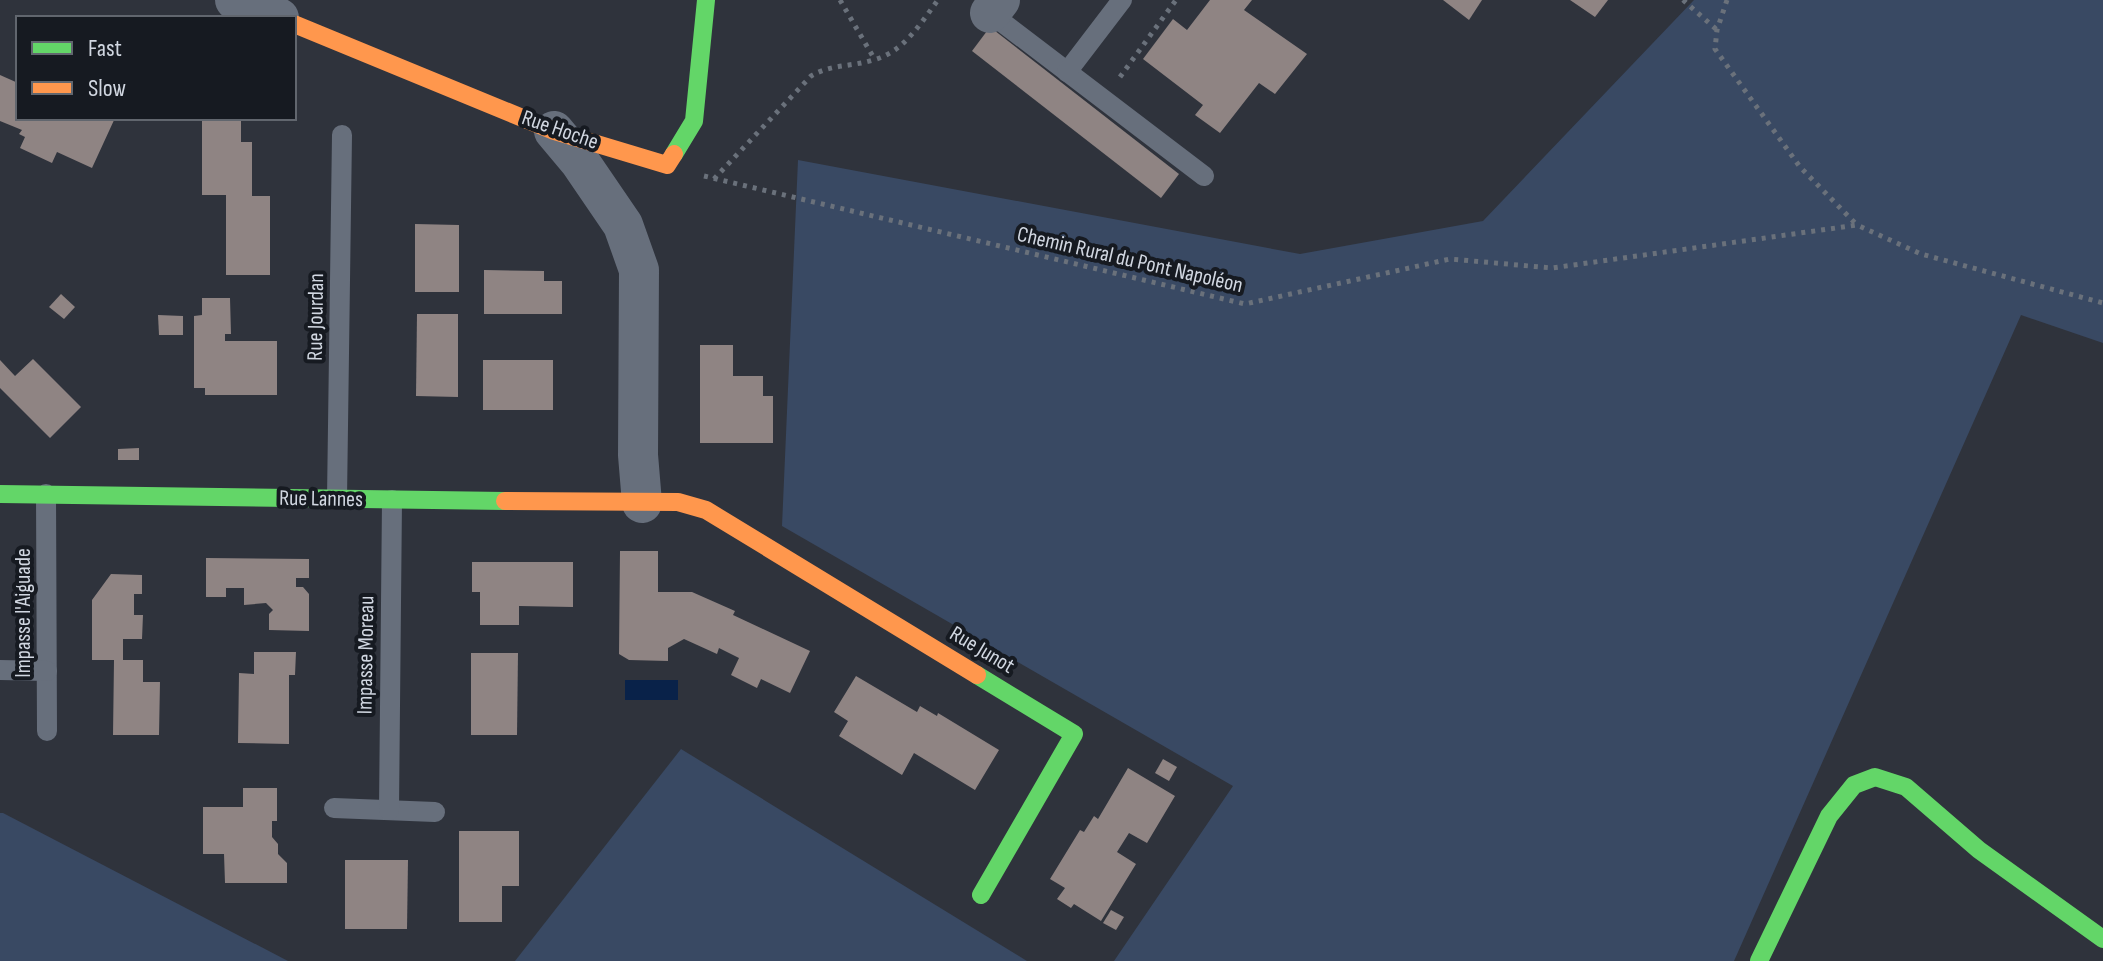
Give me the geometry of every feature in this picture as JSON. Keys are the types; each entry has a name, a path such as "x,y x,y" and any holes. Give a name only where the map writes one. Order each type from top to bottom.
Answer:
{"street":[{"path":"235,0 274,16"},
{"path":"667,165 694,121 706,0"},
{"name":"Rue Hoche","path":"296,25 554,131 667,165"},
{"path":"554,131 580,162 623,225 639,270 638,455 642,503"},
{"name":"Rue Lannes","path":"0,494 678,502 706,510"},
{"name":"Rue Junot","path":"706,510 1074,734 981,895"},
{"path":"1759,961 1829,816 1854,785 1875,777 1906,787 1979,850 2103,939"}],"lane":[{"path":"1067,72 1122,0"},
{"path":"995,6 1067,72 1204,176"},
{"name":"Rue Jourdan","path":"337,499 342,135"},
{"name":"Impasse l'Aiguade","path":"46,494 47,731"},
{"name":"Impasse Moreau","path":"389,810 392,500"},
{"path":"0,670 47,671"},
{"path":"334,808 435,812"}],"path":[{"path":"840,0 875,60"},
{"path":"714,179 811,76 826,67 875,60 906,43 938,0"},
{"path":"1114,85 1176,0"},
{"path":"1683,0 1717,30"},
{"path":"1727,0 1717,30 1715,49 1800,167 1857,225 1921,254 2103,303"},
{"name":"Chemin Rural du Pont Napoléon","path":"667,165 714,179 1245,304 1450,259 1552,268 1857,225"}],"shaded area":[{"path":"1694,0 2103,0 2103,343 2021,315 1734,961 1114,961 1233,786 782,526 798,160 1300,254 1483,221"},
{"path":"625,680 678,680 678,700 625,700"},
{"path":"681,749 1027,961 515,961"},
{"path":"0,813 3,813 288,961 0,961"}],"building":[{"path":"1210,0 1252,0 1244,10 1307,54 1275,94 1259,83 1220,133 1195,115 1203,105 1143,59 1173,19 1187,30"},
{"path":"1443,0 1482,0 1469,20"},
{"path":"1570,0 1608,0 1595,17"},
{"path":"990,27 1179,174 1161,198 972,51"},
{"path":"0,75 16,82 16,120 114,120 92,168 57,152 52,163 20,148 25,137 19,134 22,130 0,121"},
{"path":"202,120 241,120 241,142 252,142 252,196 270,196 270,275 226,275 226,195 202,195"},
{"path":"415,224 459,225 459,292 415,292"},
{"path":"484,270 544,271 544,281 562,281 562,314 484,314"},
{"path":"61,294 75,307 64,319 49,307"},
{"path":"202,298 230,298 231,334 225,334 225,341 277,341 277,395 205,395 205,388 194,388 194,316 202,315"},
{"path":"417,314 458,314 458,397 416,396"},
{"path":"158,315 183,316 183,335 159,335"},
{"path":"700,345 733,345 733,376 763,376 763,396 773,396 773,443 700,443"},
{"path":"33,359 81,407 50,438 0,388 0,360 15,376"},
{"path":"483,360 553,360 553,410 483,410"},
{"path":"139,448 139,460 118,460 118,449"},
{"path":"620,551 658,551 658,592 692,592 810,651 790,693 761,679 757,688 731,675 739,658 719,648 717,654 684,639 668,648 668,661 629,660 619,654"},
{"path":"206,558 309,559 309,578 296,578 296,587 303,587 309,594 309,631 269,630 269,614 273,610 266,603 244,605 244,588 226,588 226,597 206,597"},
{"path":"472,562 573,562 573,607 519,606 519,625 480,625 480,592 472,592"},
{"path":"111,574 142,575 142,594 134,594 134,615 143,615 142,639 123,639 123,660 143,660 143,682 160,682 159,735 113,735 114,660 92,660 92,600"},
{"path":"254,652 296,652 295,675 289,675 289,744 238,743 239,673 254,674"},
{"path":"471,653 518,653 517,735 471,735"},
{"path":"856,676 917,712 920,706 937,716 938,713 999,750 975,790 914,753 902,775 839,736 848,721 834,712"},
{"path":"1163,759 1177,767 1169,781 1155,773"},
{"path":"1128,768 1175,796 1147,843 1129,833 1117,852 1136,864 1101,921 1074,904 1071,908 1057,899 1065,888 1050,879 1080,830 1084,832 1094,816 1098,819"},
{"path":"243,788 277,788 277,821 272,821 272,837 278,844 278,854 287,863 287,883 225,883 224,854 203,854 203,807 243,807"},
{"path":"459,831 519,831 519,886 502,886 502,922 459,922"},
{"path":"345,860 408,860 407,929 345,929"},
{"path":"1111,910 1124,917 1116,930 1103,923"}],"traffic: fast":[{"path":"674,154 694,121 706,0"},
{"path":"0,494 505,501"},
{"path":"977,675 1074,734 981,895"},
{"path":"1759,961 1829,816 1854,785 1875,777 1906,787 1979,850 2103,939"}],"traffic: slow":[{"path":"296,25 554,131 667,165 674,154"},
{"path":"505,501 678,502 706,510 977,675"}]}
